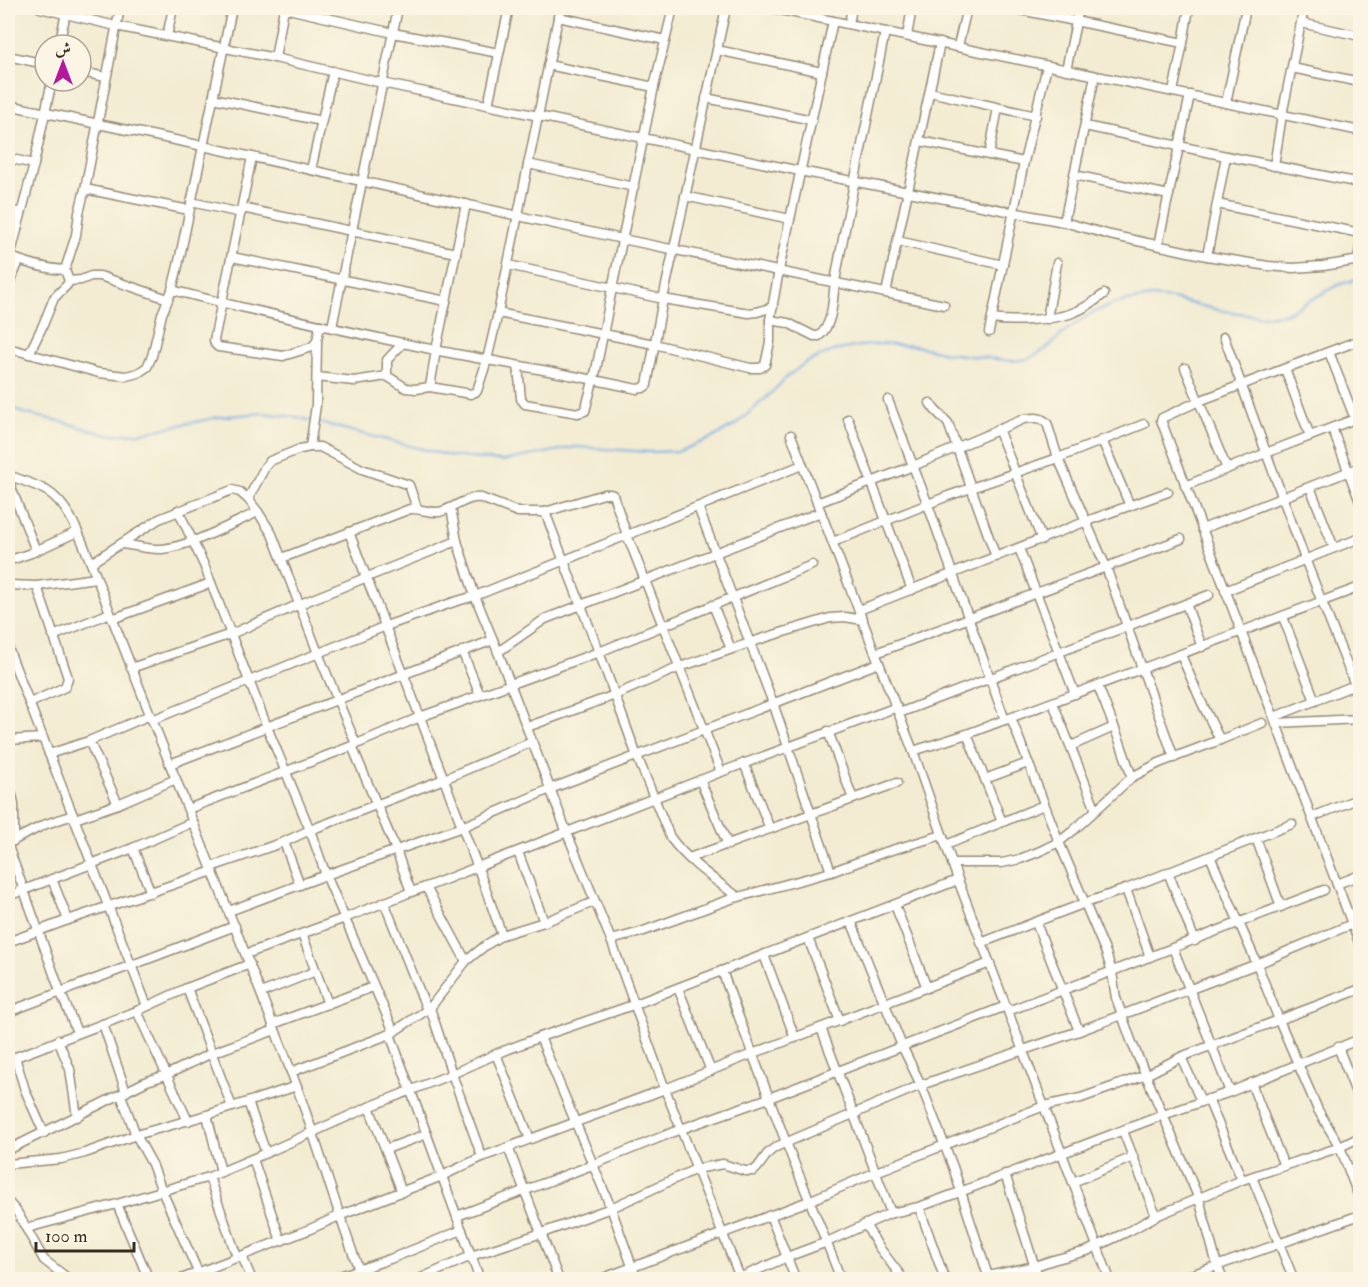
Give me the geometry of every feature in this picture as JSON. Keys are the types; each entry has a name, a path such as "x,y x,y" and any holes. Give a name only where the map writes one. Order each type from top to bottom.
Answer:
{"street":[{"path":"40,8 66,10 116,26 224,47 382,83 800,171 1064,222 1085,229 1207,256 1293,268 1359,260 1360,247"},
{"path":"69,281 65,270 76,235 120,8"},
{"path":"166,36 173,8"},
{"path":"8,348 99,373 126,376 138,373 147,367 170,294 232,8"},
{"path":"275,58 284,8 393,33 499,53"},
{"path":"332,327 398,8"},
{"path":"488,105 509,8"},
{"path":"317,377 354,381 387,376 406,388 430,387 475,394 488,360 560,8"},
{"path":"518,366 521,399 525,404 578,413 585,411 596,370 654,87 673,8"},
{"path":"69,281 100,276 170,294 223,303 436,350 637,389 643,388 646,385 673,249 726,8"},
{"path":"771,8 1360,131"},
{"path":"849,24 852,8"},
{"path":"907,36 912,8"},
{"path":"958,46 967,8"},
{"path":"1011,8 1184,43"},
{"path":"1066,70 1079,8"},
{"path":"1173,92 1189,8"},
{"path":"1226,103 1246,8"},
{"path":"1274,166 1304,8"},
{"path":"61,33 66,10"},
{"path":"558,18 665,40"},
{"path":"498,313 654,344 750,368 760,368 765,365 779,270 832,21"},
{"path":"1301,23 1360,36"},
{"path":"770,320 788,323 814,336 819,336 827,328 885,32"},
{"path":"886,292 940,43"},
{"path":"717,50 822,72"},
{"path":"8,56 33,61"},
{"path":"548,65 654,87"},
{"path":"989,332 1024,162 1047,66"},
{"path":"1292,68 1360,82"},
{"path":"311,170 333,71"},
{"path":"93,74 106,77"},
{"path":"1064,222 1095,76"},
{"path":"930,92 1036,116"},
{"path":"49,93 34,164 9,257 65,270"},
{"path":"1158,245 1190,95"},
{"path":"213,98 321,121"},
{"path":"706,98 812,120"},
{"path":"8,105 622,239 944,305"},
{"path":"988,155 998,108"},
{"path":"1085,126 1360,183"},
{"path":"920,141 1024,162"},
{"path":"1207,256 1226,156"},
{"path":"252,157 215,344 218,347 283,356 308,349 317,341"},
{"path":"8,158 34,164"},
{"path":"528,165 634,187"},
{"path":"1074,175 1169,195"},
{"path":"85,189 190,206 241,210 456,253"},
{"path":"685,196 790,219"},
{"path":"430,387 466,204"},
{"path":"1217,204 1360,232"},
{"path":"8,210 21,213"},
{"path":"898,241 1003,265"},
{"path":"232,256 446,301"},
{"path":"8,287 19,261"},
{"path":"1047,319 1057,263"},
{"path":"507,265 612,289 749,313 773,307"},
{"path":"28,354 54,298 69,281"},
{"path":"992,319 1009,321 1062,317 1079,311 1104,294"},
{"path":"310,447 316,405 317,341 320,326"},
{"path":"1224,337 1305,559 1358,684 1275,720"},
{"path":"1360,340 1199,402 1161,420 1311,817 1356,928 1360,945"},
{"path":"387,376 387,360 403,343"},
{"path":"1185,486 1358,418 1329,352"},
{"path":"1185,368 1227,469"},
{"path":"1285,369 1310,436"},
{"path":"888,400 990,678 1028,763 1106,953 1116,998 1132,1043 1199,1199 1223,1280"},
{"path":"930,403 948,423 996,557"},
{"path":"498,652 545,619 716,553 872,482 998,429 1024,419 1034,418 1047,423 1058,458 1106,567 1174,758"},
{"path":"848,419 912,590"},
{"path":"832,542 1144,424"},
{"path":"1332,428 1360,502"},
{"path":"998,429 1042,540"},
{"path":"791,435 898,710 981,943 1110,1280"},
{"path":"1102,441 1130,506"},
{"path":"248,499 270,461 300,448 320,447 362,469 406,483 411,488 417,508"},
{"path":"49,754 249,682 386,626 475,596 802,465"},
{"path":"1202,529 1360,467"},
{"path":"8,475 47,491 56,498 70,516 91,563 297,1086 339,1216 363,1280"},
{"path":"8,480 36,551"},
{"path":"1310,487 1334,548"},
{"path":"91,563 159,519 178,510 232,490 240,492 248,499 272,534 282,558 411,892"},
{"path":"859,610 1087,521 1168,492"},
{"path":"282,558 410,509 439,512 475,497 518,512 545,512 613,495 721,772"},
{"path":"8,512 17,505"},
{"path":"698,507 788,746 831,872"},
{"path":"451,508 457,540 475,596 594,902 611,940 633,1005 738,1279 891,1213 919,1207 1230,1092 1360,1039"},
{"path":"178,510 211,583 326,875 392,1033 480,1280"},
{"path":"121,544 161,549 193,541 258,512"},
{"path":"545,512 670,837 689,858 738,897"},
{"path":"8,561 77,532"},
{"path":"349,532 502,935"},
{"path":"1225,591 1360,538"},
{"path":"876,654 1181,539"},
{"path":"131,668 231,634 457,540"},
{"path":"1019,548 1075,694"},
{"path":"188,808 354,745 420,717 599,652 812,565"},
{"path":"8,585 37,586 96,578"},
{"path":"53,636 211,583"},
{"path":"30,704 65,687 68,678 37,586"},
{"path":"913,751 967,734 1143,670 1360,587"},
{"path":"246,954 426,888 828,731 898,710 990,678 1209,595"},
{"path":"1186,604 1202,647"},
{"path":"713,605 731,649"},
{"path":"527,727 750,642 830,618 845,617 863,620"},
{"path":"1283,617 1315,701"},
{"path":"170,764 493,640"},
{"path":"462,651 480,695"},
{"path":"8,653 147,1005"},
{"path":"1181,655 1220,741"},
{"path":"229,911 462,827 550,789 879,663"},
{"path":"1098,686 1132,777"},
{"path":"1053,703 1096,810"},
{"path":"1275,720 1360,719"},
{"path":"952,863 1002,863 1038,852 1059,842 1132,777 1159,763 1262,723"},
{"path":"1071,746 1114,727"},
{"path":"828,731 853,799"},
{"path":"967,734 1002,822"},
{"path":"8,740 43,738"},
{"path":"89,741 118,804"},
{"path":"8,942 151,893 444,779 532,742"},
{"path":"744,763 770,829"},
{"path":"985,779 1028,763"},
{"path":"10,843 46,824 118,804 176,779"},
{"path":"700,780 728,845"},
{"path":"8,783 14,805 10,843 24,890 77,1032"},
{"path":"689,858 897,783"},
{"path":"1311,817 1359,798 1360,808"},
{"path":"946,845 1044,805"},
{"path":"8,896 134,848 193,822"},
{"path":"981,943 1292,824"},
{"path":"611,940 641,932 738,897 831,872 942,834"},
{"path":"1256,838 1281,907"},
{"path":"284,842 300,885"},
{"path":"134,848 151,893"},
{"path":"518,852 544,922"},
{"path":"1210,856 1318,1110 1340,1147 1360,1200"},
{"path":"1168,872 1195,940"},
{"path":"1337,884 1360,875"},
{"path":"52,879 68,920"},
{"path":"27,1228 209,1177 496,1054 633,1005 958,880"},
{"path":"426,888 466,961"},
{"path":"1126,889 1150,957"},
{"path":"457,1216 902,1046 1063,990 1324,891"},
{"path":"384,902 428,1009 482,1157"},
{"path":"291,1071 392,1033 428,1009 466,961 486,945 502,935 544,922 594,902"},
{"path":"895,905 927,988"},
{"path":"850,921 902,1046 921,1085 953,1167 985,1278 1097,1247 1156,1216 1242,1180 1340,1147 1360,1137"},
{"path":"1036,923 1078,1031"},
{"path":"8,1012 235,926"},
{"path":"417,1280 471,1256 611,1208 696,1169 723,1164 745,1171 754,1171 770,1150 921,1085 1078,1031 1356,928"},
{"path":"302,934 328,1004"},
{"path":"807,938 840,1021"},
{"path":"1173,948 1230,1092"},
{"path":"764,955 795,1038"},
{"path":"44,1133 11,1058 137,1011 250,963"},
{"path":"179,1280 442,1176 482,1157 990,963"},
{"path":"722,971 752,1054 841,1280"},
{"path":"261,993 316,972"},
{"path":"8,1150 147,1081 373,987"},
{"path":"187,988 232,1107"},
{"path":"678,988 711,1071"},
{"path":"598,1280 809,1201 1044,1106 1082,1098 1146,1075 1181,1057 1358,990"},
{"path":"137,1011 188,1121"},
{"path":"103,1024 136,1135 152,1164 198,1272"},
{"path":"821,1028 891,1213"},
{"path":"540,1037 611,1208 637,1280"},
{"path":"58,1040 69,1069 77,1117"},
{"path":"1338,1047 1360,1103"},
{"path":"496,1054 531,1139"},
{"path":"1181,1057 1242,1180"},
{"path":"1251,1083 1284,1166"},
{"path":"8,1164 61,1159 85,1153 297,1086"},
{"path":"248,1102 266,1153"},
{"path":"369,1107 402,1192"},
{"path":"207,1115 221,1172"},
{"path":"1123,1131 1156,1216"},
{"path":"386,1149 427,1134"},
{"path":"508,1147 559,1280"},
{"path":"1073,1182 1133,1157"},
{"path":"253,1159 281,1241"},
{"path":"1005,1174 1040,1280"},
{"path":"209,1177 240,1257 252,1280"},
{"path":"1252,1177 1294,1280"},
{"path":"8,1202 27,1228 44,1260 70,1280"},
{"path":"117,1204 149,1280"},
{"path":"919,1207 945,1280"},
{"path":"770,1215 796,1280"},
{"path":"1177,1280 1360,1215"},
{"path":"866,1224 878,1246 904,1280"},
{"path":"328,1280 462,1230"},
{"path":"206,1280 209,1268"}],"waterway":[{"path":"8,406 23,413 107,435 141,433 219,417 262,413 296,417 450,456 503,461 576,447 650,452 679,451 712,438 734,426 805,363 833,351 880,344 916,346 946,353 1012,361 1028,359 1046,349 1090,314 1116,303 1151,297 1173,299 1218,310 1259,316 1285,314 1338,285 1360,278"}]}
